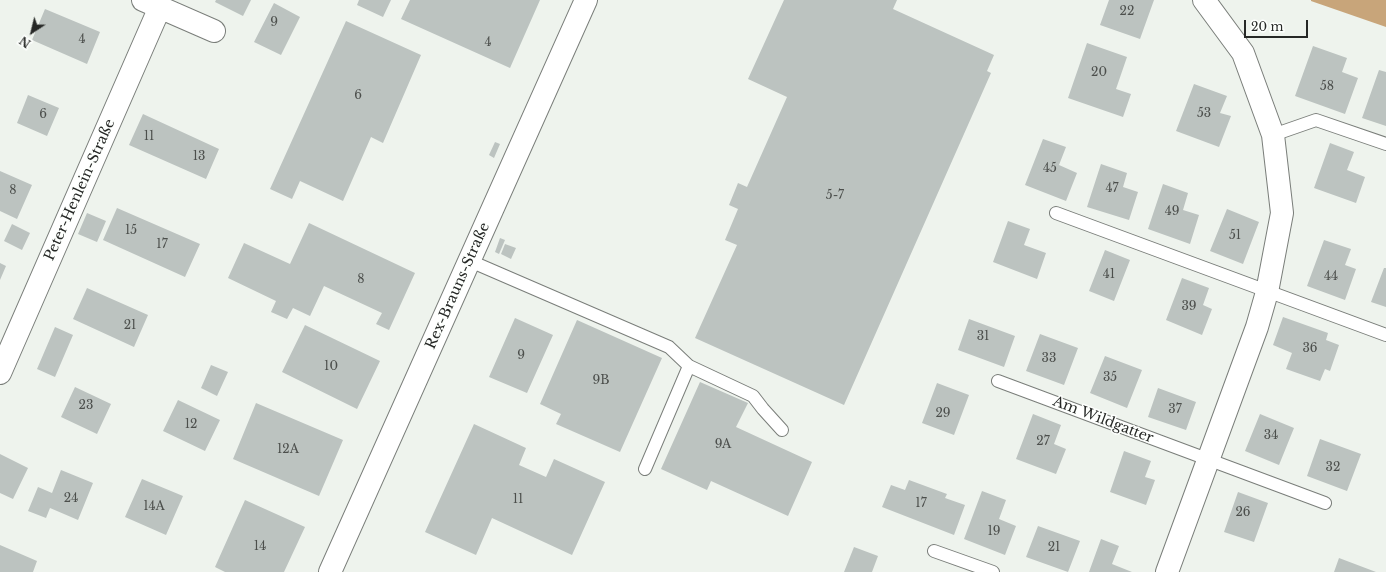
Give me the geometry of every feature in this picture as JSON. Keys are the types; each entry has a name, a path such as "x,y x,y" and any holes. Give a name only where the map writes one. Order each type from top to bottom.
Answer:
{"street":[{"name":"Rex-Brauns-Straße","path":"330,572 586,0"},
{"path":"1167,572 1257,327 1267,292 1282,212 1273,135 1243,53 1204,0"},
{"name":"Peter-Henlein-Straße","path":"0,373 151,4 214,31"}],"lane":[{"path":"1273,135 1316,120 1386,144"},
{"path":"1056,213 1386,335"},
{"path":"470,261 669,347 689,366 753,396 782,430"},
{"path":"645,469 689,366"},
{"name":"Am Wildgatter","path":"998,381 1325,503"},
{"path":"934,551 993,572"}],"shaded area":[{"path":"1386,0 1386,27 1311,1"}],"building":[{"path":"216,0 251,0 243,16 215,2"},
{"path":"359,0 391,0 383,17 357,5"},
{"path":"410,0 540,0 510,68 401,19"},
{"path":"784,0 897,0 893,9 994,55 987,71 991,73 844,405 695,338 737,245 725,240 738,209 729,205 738,183 747,187 787,97 748,79"},
{"path":"1109,0 1154,0 1140,39 1100,25"},
{"path":"274,3 300,17 281,55 254,42"},
{"path":"45,9 100,32 87,64 32,40"},
{"path":"346,21 421,55 383,143 371,137 343,201 300,181 292,199 270,189"},
{"path":"1087,43 1127,57 1116,89 1131,94 1123,117 1068,98"},
{"path":"1313,46 1347,58 1342,72 1358,78 1345,114 1295,96"},
{"path":"1379,70 1386,72 1386,126 1362,118"},
{"path":"1194,84 1227,96 1220,113 1231,116 1219,147 1176,131"},
{"path":"28,95 59,108 47,136 17,123"},
{"path":"143,114 219,149 206,179 129,145"},
{"path":"1043,139 1066,147 1059,165 1077,173 1066,201 1025,185"},
{"path":"495,142 500,144 494,158 489,155"},
{"path":"1330,143 1354,152 1347,170 1365,177 1356,203 1314,188"},
{"path":"1101,164 1127,173 1123,187 1138,192 1129,220 1087,207"},
{"path":"0,171 32,185 17,219 0,211"},
{"path":"1163,184 1188,193 1183,210 1199,215 1190,244 1148,229"},
{"path":"117,208 200,244 185,277 103,240"},
{"path":"1227,209 1259,222 1243,264 1210,251"},
{"path":"87,213 106,221 97,242 78,234"},
{"path":"1008,221 1030,229 1024,245 1046,253 1037,279 993,262"},
{"path":"309,223 415,273 389,330 376,324 382,313 324,286 310,316 293,308 287,319 271,312 276,301 228,278 244,243 290,264"},
{"path":"12,224 30,233 22,250 4,241"},
{"path":"500,238 505,240 499,254 495,252"},
{"path":"1324,240 1351,249 1345,265 1356,269 1345,300 1307,286"},
{"path":"505,244 516,248 511,259 501,254"},
{"path":"1105,250 1130,260 1114,301 1089,291"},
{"path":"0,263 6,266 0,280"},
{"path":"1384,268 1386,268 1386,307 1371,302"},
{"path":"1182,278 1209,288 1203,305 1212,309 1202,335 1166,320"},
{"path":"87,288 148,315 134,347 73,319"},
{"path":"1283,317 1328,333 1326,340 1339,345 1330,371 1325,369 1320,381 1286,369 1292,353 1273,345"},
{"path":"515,318 553,335 527,393 489,377"},
{"path":"969,319 1015,336 1004,367 958,350"},
{"path":"577,320 662,358 620,452 556,424 561,414 540,404"},
{"path":"305,325 380,361 357,409 282,372"},
{"path":"55,327 73,335 55,377 37,369"},
{"path":"1040,334 1078,348 1064,385 1026,371"},
{"path":"1105,356 1142,370 1127,408 1090,393"},
{"path":"211,365 228,372 217,396 201,388"},
{"path":"700,382 748,403 736,427 812,462 788,516 711,481 707,490 661,469"},
{"path":"937,383 969,395 954,435 922,423"},
{"path":"75,387 111,404 97,434 61,417"},
{"path":"1158,388 1196,402 1186,430 1148,417"},
{"path":"178,400 220,420 205,451 163,431"},
{"path":"256,403 343,440 319,496 233,459"},
{"path":"1033,414 1061,425 1054,444 1066,449 1056,474 1016,459"},
{"path":"1260,414 1294,428 1279,465 1245,451"},
{"path":"474,424 526,448 519,465 546,477 554,459 605,482 572,555 492,518 476,555 425,532"},
{"path":"1320,439 1361,454 1347,491 1307,476"},
{"path":"1124,451 1151,461 1145,477 1155,480 1146,505 1110,492"},
{"path":"0,454 28,468 13,499 0,493"},
{"path":"61,470 93,483 78,520 50,508 46,518 28,511 38,487 52,493"},
{"path":"142,479 183,496 166,535 125,517"},
{"path":"909,480 947,494 945,498 965,505 954,535 882,507 891,485 905,490"},
{"path":"982,491 1006,500 999,519 1016,526 1005,555 964,539"},
{"path":"1238,492 1268,503 1254,542 1224,532"},
{"path":"245,500 305,527 284,572 225,572 215,567"},
{"path":"1038,526 1080,541 1068,572 1026,557"},
{"path":"1101,539 1119,546 1112,564 1132,572 1089,572"},
{"path":"0,545 37,561 33,572 0,572"},
{"path":"854,547 878,556 872,572 844,572"},
{"path":"1339,558 1376,572 1334,572"}]}
